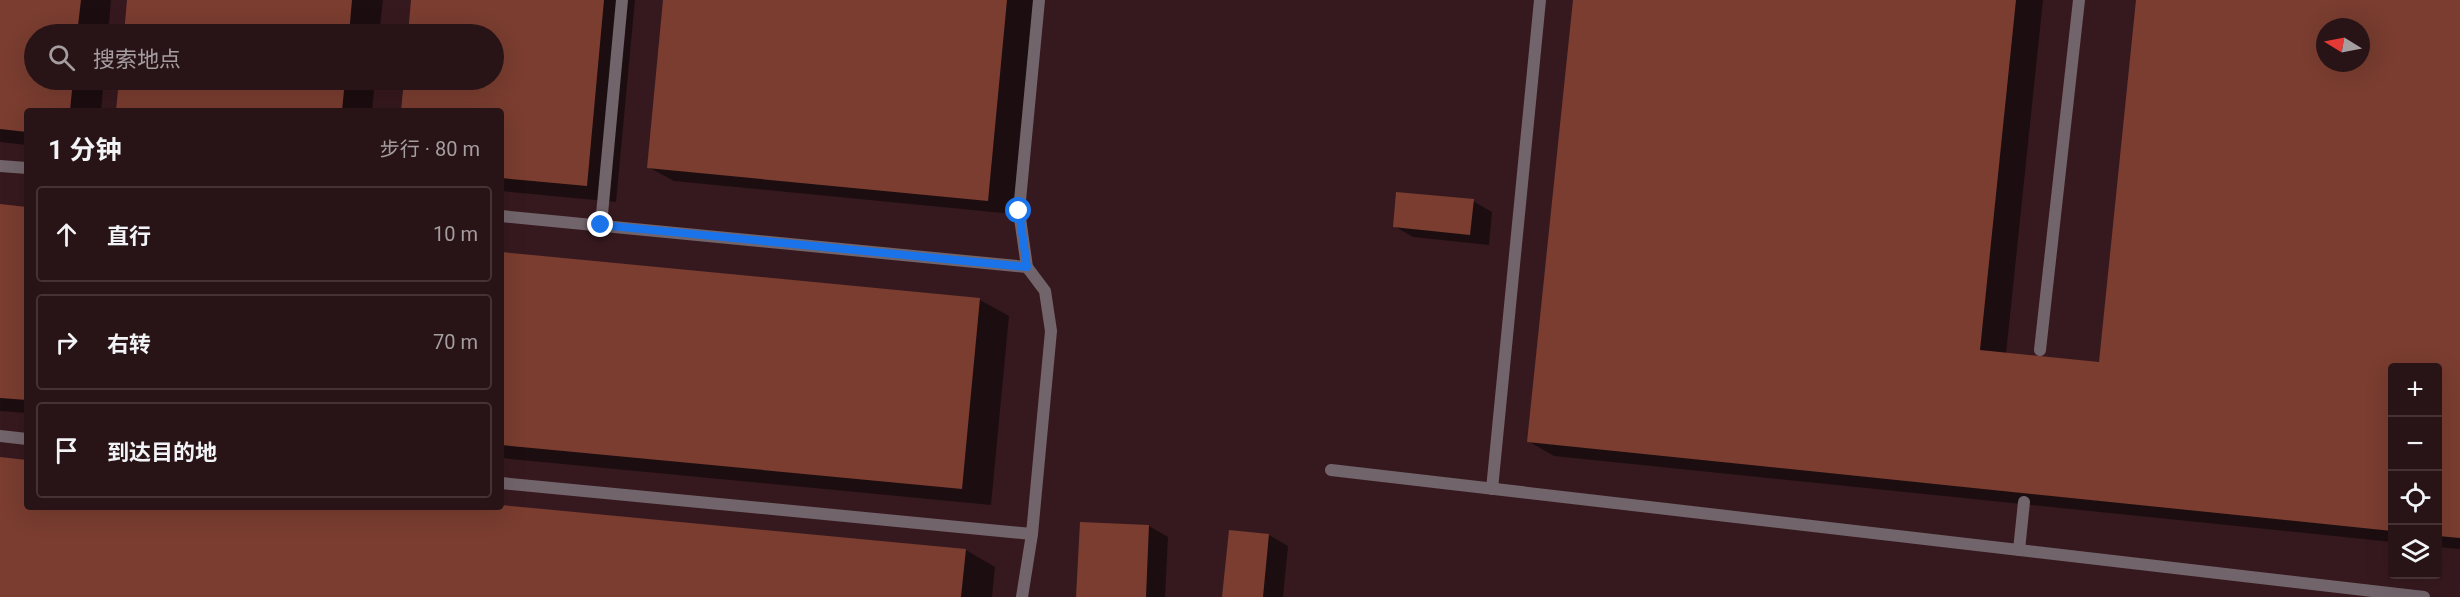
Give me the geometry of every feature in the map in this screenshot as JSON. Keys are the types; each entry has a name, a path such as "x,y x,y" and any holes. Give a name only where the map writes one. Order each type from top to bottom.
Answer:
{"lane":[{"path":"601,225 622,0"},
{"path":"1022,597 1032,534 1051,331 1045,291 1027,267 1019,211 1039,0"},
{"path":"1492,489 1540,0"},
{"path":"2040,350 2079,0"},
{"path":"0,166 24,168"},
{"path":"504,216 1027,267"},
{"path":"0,436 24,439"},
{"path":"1331,470 2424,597"},
{"path":"504,483 1032,534"},
{"path":"2019,550 2024,502"}],"building":[{"path":"0,0 81,0 78,24 24,24 24,90 72,90 70,108 24,108 24,132 0,129"},
{"path":"127,0 352,0 350,24 125,24"},
{"path":"411,0 604,0 587,186 504,178 504,108 401,108 403,90 504,90 504,24 409,24"},
{"path":"663,0 1007,0 988,201 647,168"},
{"path":"1573,0 2016,0 1980,350 2099,362 2136,0 2460,0 2460,538 2442,536 2442,363 2388,363 2388,531 1527,442"},
{"path":"118,90 344,90 342,108 116,108"},
{"path":"1396,192 1474,199 1470,235 1393,227"},
{"path":"0,204 24,207 24,400 0,398"},
{"path":"504,252 980,298 962,489 504,445"},
{"path":"0,457 24,460 24,510 504,510 504,505 966,549 961,597 0,597"},
{"path":"1080,522 1149,525 1146,597 1076,597"},
{"path":"1229,530 1269,534 1263,597 1222,597"}],"route":[{"path":"601,225 1027,267 1019,211"}]}
